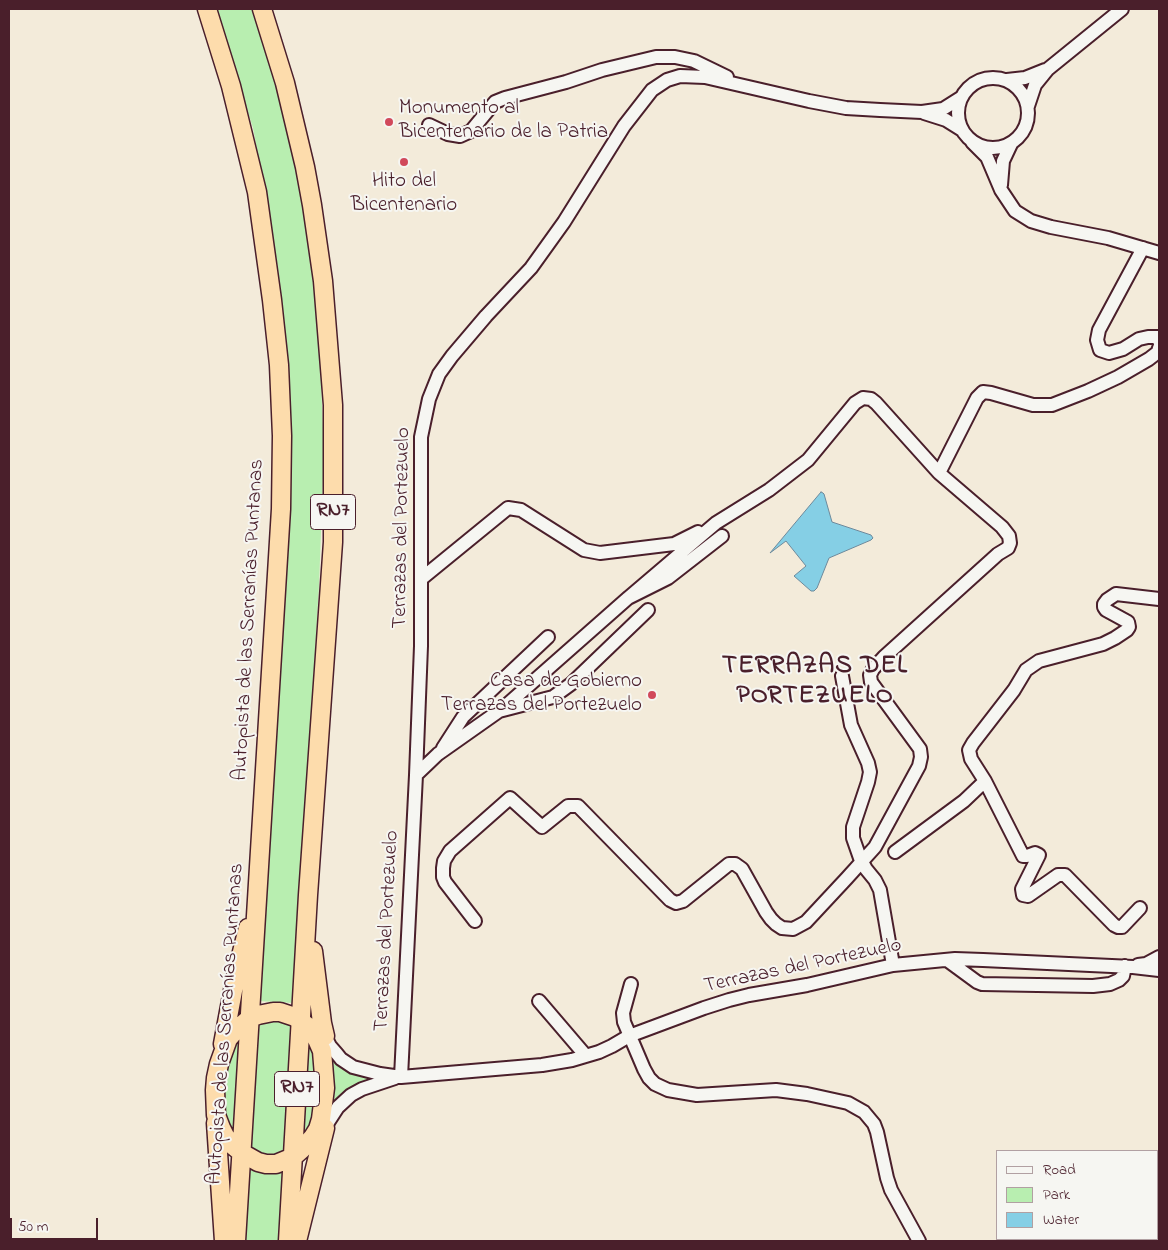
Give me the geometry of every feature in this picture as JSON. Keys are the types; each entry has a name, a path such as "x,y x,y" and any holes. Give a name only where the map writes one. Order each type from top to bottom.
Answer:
{"highway":[{"name":"Autopista de las Serranías Puntanas","path":"207,9 231,86 257,192 272,300 281,401 282,436 281,509 236,1241"},
{"name":"RN7","path":"262,9 285,83 312,205 323,281 333,405 333,542 308,895 288,1241"},
{"path":"224,1241 215,1102 216,1078 235,980 258,881"},
{"path":"298,1241 323,1126 325,1088 321,1038 322,1023 308,895"},
{"path":"219,1064 228,1039 234,1032 250,1018 265,1013 280,1012 295,1017 321,1038"},
{"path":"215,1102 220,1128 230,1143 242,1154 266,1164 276,1164 293,1157 323,1126"}],"street":[{"name":"Terrazas del Portezuelo","path":"1000,190 1003,161 1010,144 1026,128 1029,117 1028,106 1035,85 1048,69 1122,9"},
{"path":"428,125 448,134 460,136 471,131 496,102 505,98 566,82 602,70 656,57 675,57 694,61 745,86"},
{"name":"Terrazas del Portezuelo","path":"399,1077 412,855 421,646 421,437 429,398 439,374 452,356 531,268 564,222 624,126 652,90 667,80 680,76 705,77 846,108 922,112 943,109 962,97 968,88 976,82 986,78 1007,80 1025,78 1048,69"},
{"path":"1007,80 1017,86 1024,95 1028,106"},
{"path":"962,97 958,108 958,119 962,130"},
{"name":"Terrazas del Portezuelo","path":"922,112 946,120 962,130 966,137 987,158 1000,190 1014,212 1051,227 1108,238 1159,253"},
{"path":"972,142 981,147 991,149 1001,148 1010,144"},
{"path":"1143,248 1098,330 1097,340 1100,350 1109,353 1123,349 1144,338 1158,337 1159,341"},
{"path":"939,473 977,398 983,392 1033,405 1052,405 1118,378 1149,359 1158,352 1159,348"},
{"path":"421,579 508,508 521,510 584,550 600,553 674,544 716,523 769,490 808,460 855,403 863,398 871,399 876,403 939,473 1002,527 1009,536 1010,543 1008,548 998,554 872,669 870,675 871,682 920,749 919,766 875,848 806,922 793,929 782,928 771,919 742,869 735,864 729,864 683,901 676,903 670,900 578,806 568,806 542,827 510,798 450,851 444,861 444,882 475,921"},
{"path":"416,775 438,754 499,711 716,523"},
{"path":"628,598 668,578 722,536"},
{"path":"1140,908 1122,927 1118,927 1065,875 1058,875 1028,896 1023,895 1022,889 1039,855 1035,853 1023,856 985,781 971,759 969,750 1014,690 1026,670 1039,661 1103,644 1130,627 1128,622 1106,610 1104,604 1107,600 1116,594 1159,599"},
{"path":"499,711 553,696 571,684 648,610"},
{"path":"438,754 463,717 548,637"},
{"path":"842,676 851,724 870,772 853,827 853,838 866,870 875,880 880,890 893,965"},
{"path":"895,852 964,801 985,781"},
{"name":"Terrazas del Portezuelo","path":"1129,966 1146,964 1159,957"},
{"name":"Terrazas del Portezuelo","path":"323,1126 338,1107 351,1095 362,1088 399,1077 558,1063 586,1056 612,1046 629,1036 730,1000 893,965 947,960 983,960 1129,966 1159,970"},
{"path":"947,960 976,982 982,984 1093,986 1110,984 1119,980 1129,966"},
{"path":"631,984 623,1013 624,1022 644,1069 655,1084 668,1090 697,1095 776,1090 806,1094 848,1103 864,1112 874,1124 877,1132 891,1190 919,1241"},
{"path":"539,1001 586,1056"},
{"name":"Terrazas del Portezuelo","path":"321,1038 346,1064 360,1070 399,1077"}],"green space":[{"path":"215,9 253,9 269,55 307,215 319,336 324,451 319,586 294,1003 257,1001 285,599 291,442 278,268 253,128"},
{"path":"275,1018 295,1025 286,1154 276,1158 248,1151 256,1024"},
{"path":"241,1033 236,1138 225,1116 222,1105 224,1064"},
{"path":"307,1038 317,1054 316,1115 301,1142"},
{"path":"332,1054 370,1076 370,1083 328,1116 329,1061"},
{"path":"247,1163 286,1167 281,1241 243,1241"}],"water":[{"path":"821,492 824,494 832,522 871,535 873,538 829,558 817,588 811,591 794,576 806,566 786,541 770,553"}],"place":[{"name":"Monumento al Bicentenario de la Patria","path":"389,122"},
{"name":"Hito del Bicentenario","path":"404,162"},
{"name":"Casa de Gobierno Terrazas del Portezuelo","path":"652,695"}],"district":[{"name":"TERRAZAS DEL PORTEZUELO","path":"815,683"}]}
